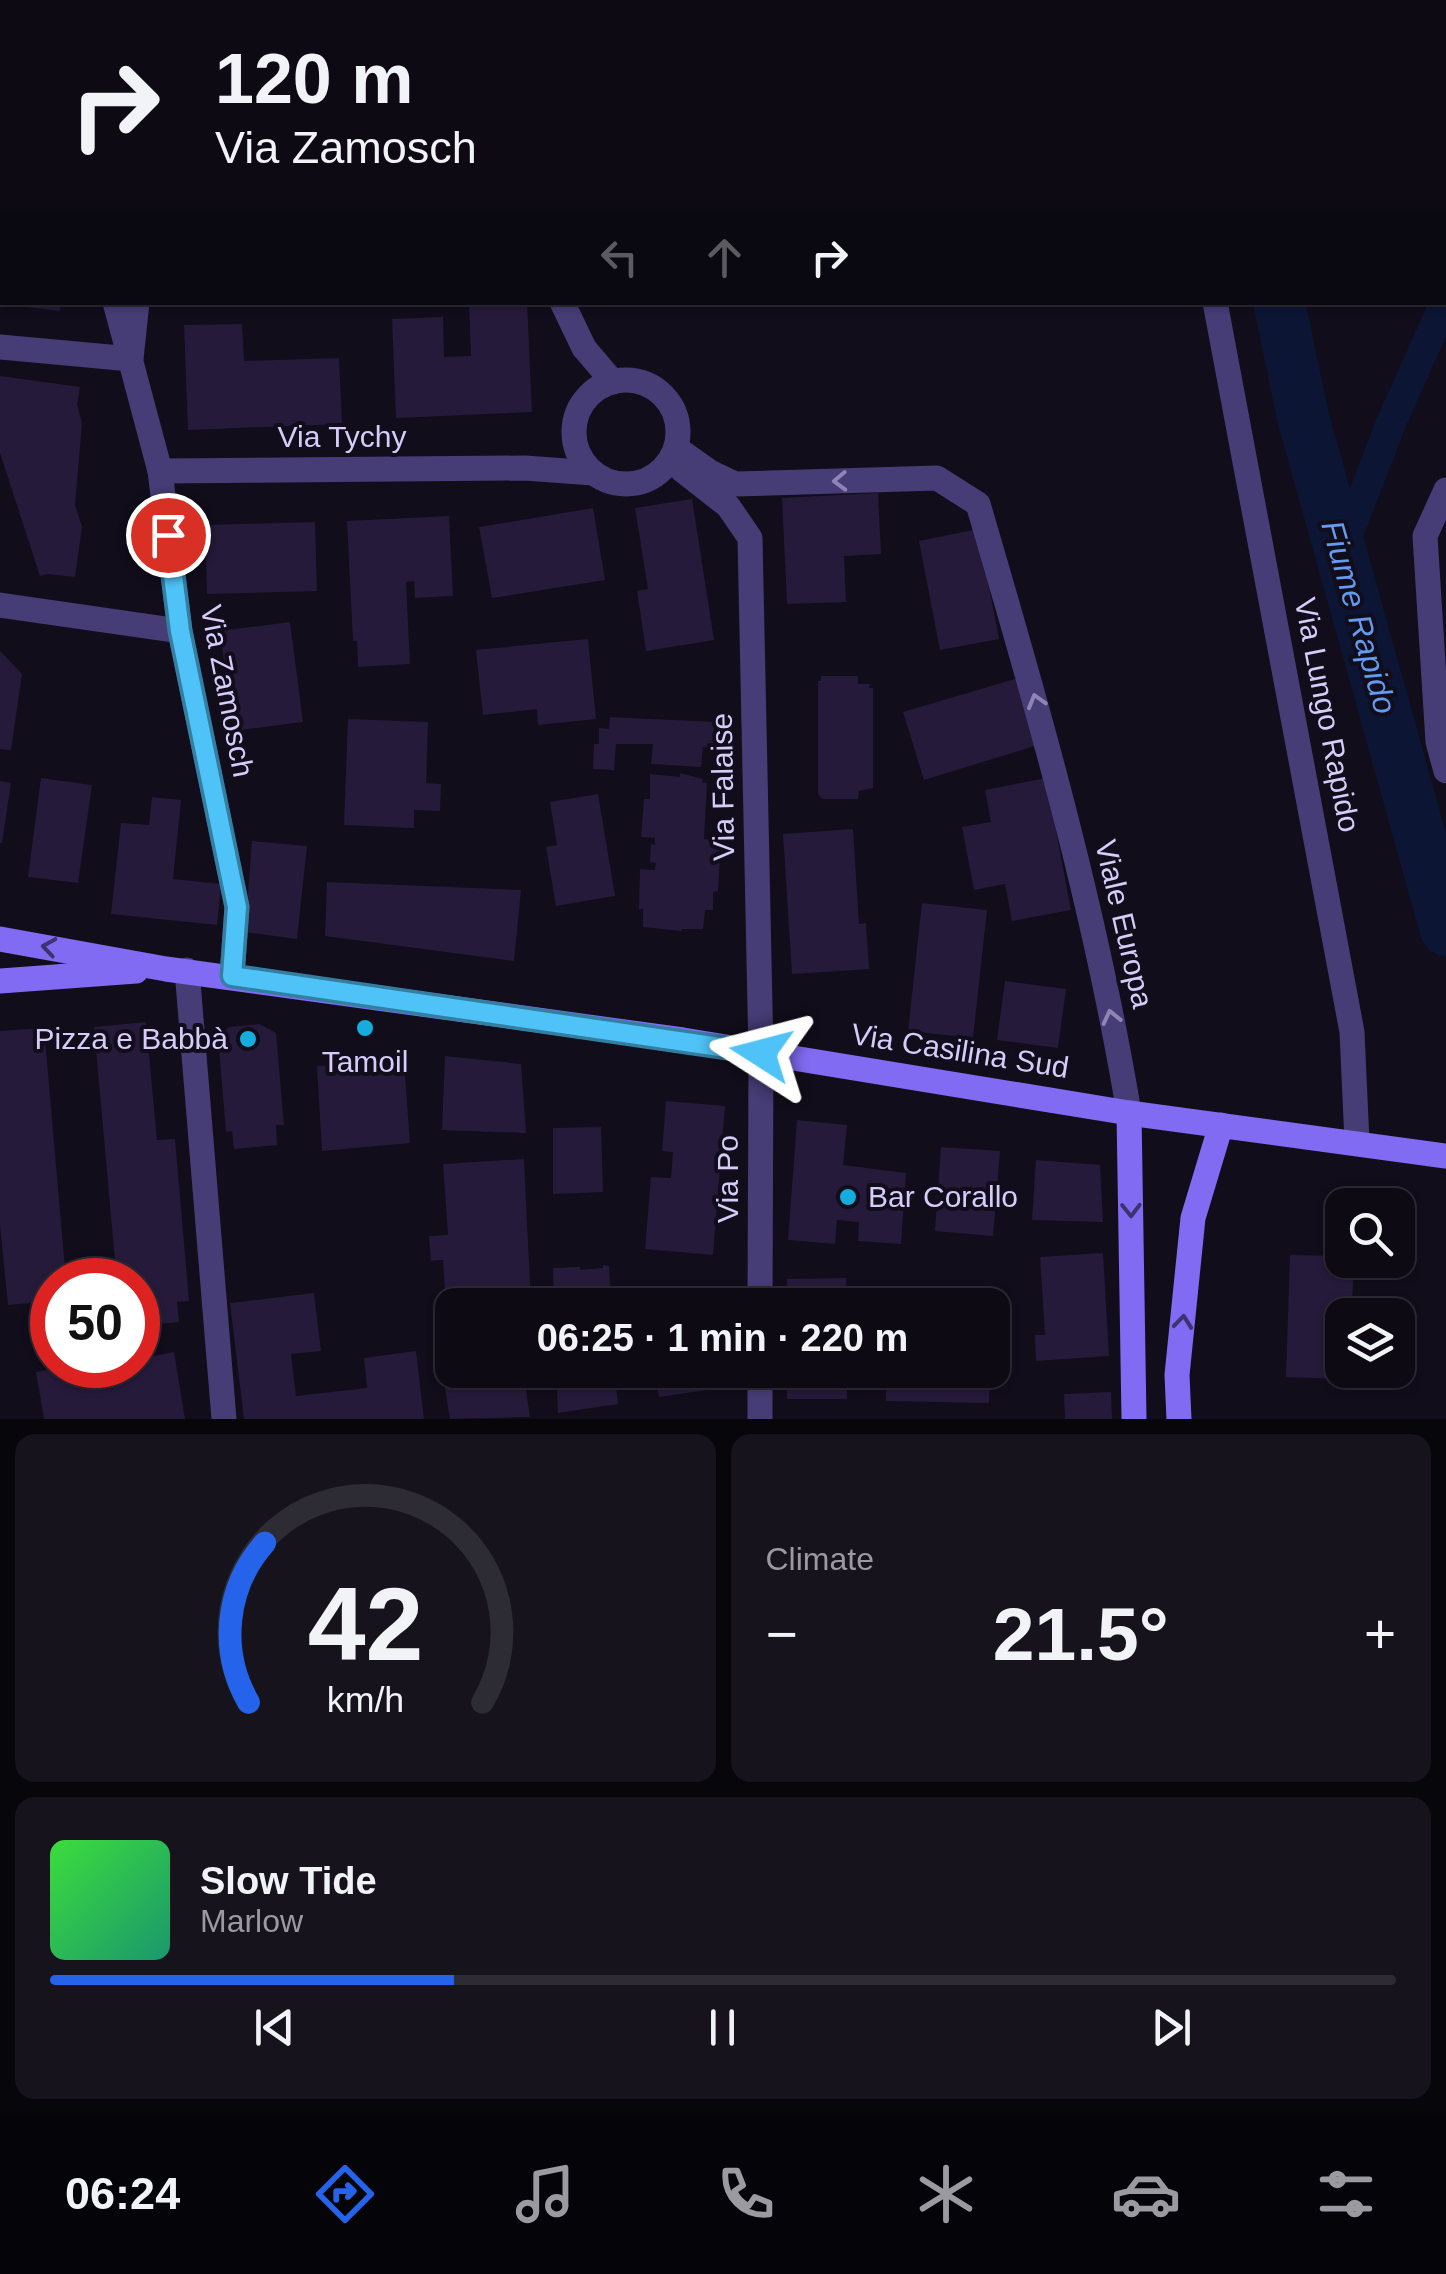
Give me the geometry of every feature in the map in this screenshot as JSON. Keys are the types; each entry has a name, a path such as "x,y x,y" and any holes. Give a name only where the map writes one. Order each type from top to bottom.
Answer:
{"main road":[{"path":"0,939 176,969"},
{"name":"Via Casilina Sud","path":"176,969 1446,1156"},
{"path":"0,981 176,969"},
{"name":"Viale Europa","path":"1130,1112 1134,1419"},
{"path":"1179,1419 1177,1375 1193,1218 1220,1125"}],"street":[{"name":"Via Zamosch","path":"116,305 160,471 180,631 237,907 232,976"},
{"path":"0,348 131,359 137,305"},
{"path":"563,305 603,387"},
{"name":"Via Lungo Rapido","path":"1216,305 1352,1032 1357,1142"},
{"path":"625,380 649,386 668,401 677,424 672,454 648,480 619,484 593,473 576,450 575,422 580,408 603,387 625,380"},
{"name":"Via Tychy","path":"525,468 576,450"},
{"name":"Viale Europa","path":"672,454 735,484 937,478 978,504 1056,770 1130,1112"},
{"name":"Via Falaise","path":"672,454 728,506 750,538 761,1053"},
{"name":"Via Tychy","path":"160,471 525,468 593,473"},
{"path":"1446,490 1425,536 1438,742 1446,770"},
{"path":"0,605 180,631"},
{"path":"176,969 224,1419"},
{"name":"Via Po","path":"760,1288 761,1053"},
{"path":"753,1418 757,1388"}],"building":[{"path":"10,305 60,305 60,311"},
{"path":"469,305 527,305 532,412 396,418 392,319 443,317 444,357 471,356"},
{"path":"242,324 244,361 339,358 342,424 188,430 184,325"},
{"path":"0,376 80,387 77,405 82,423 75,505 82,527 75,577 40,576 0,453"},
{"path":"878,493 881,554 844,556 846,602 787,604 782,498"},
{"path":"692,499 714,640 646,651 637,591 648,589 635,508"},
{"path":"593,508 605,580 492,598 479,527"},
{"path":"449,516 453,596 415,598 414,581 406,582 410,664 358,667 357,641 353,641 347,521"},
{"path":"315,522 317,591 207,594 205,525"},
{"path":"978,529 999,639 940,650 919,541"},
{"path":"290,622 303,722 233,731 220,631"},
{"path":"588,639 596,719 538,725 537,709 483,715 476,650"},
{"path":"0,651 22,674 11,750 0,749"},
{"path":"821,676 858,676 858,684 870,684 869,688 873,688 873,788 859,791 858,799 822,799 818,794"},
{"path":"1018,678 1038,745 924,780 903,712"},
{"path":"610,717 714,722 714,748 703,747 701,767 651,764 653,744 616,744 614,770 593,769 599,728 609,729"},
{"path":"348,719 428,722 426,783 441,784 440,811 414,810 414,828 344,825"},
{"path":"680,773 707,783 704,839 721,840 718,891 713,892 713,910 705,910 703,929 643,927 643,909 639,909 640,869 655,870 656,863 650,862 655,838 641,837 644,799 650,799 650,774 680,777"},
{"path":"41,778 92,785 78,883 28,877"},
{"path":"1046,778 1071,910 1012,921 1005,884 974,890 962,827 991,822 985,790"},
{"path":"0,781 11,783 2,843 0,843"},
{"path":"598,794 615,896 556,906 546,847 557,845 550,802"},
{"path":"152,797 181,800 173,879 221,884 217,925 111,914 121,823 149,825"},
{"path":"853,829 859,924 866,923 869,969 792,974 783,834"},
{"path":"252,841 307,846 297,939 245,932"},
{"path":"327,882 521,890 514,961 325,936"},
{"path":"922,903 987,910 973,1038 908,1031"},
{"path":"1005,981 1066,989 1058,1048 997,1040"},
{"path":"146,1022 157,1140 175,1139 189,1301 177,1302 179,1322 160,1324 160,1258 115,1258 94,1027"},
{"path":"260,1024 276,1033 284,1125 276,1125 277,1145 234,1149 232,1131 226,1132 218,1036 229,1027"},
{"path":"44,1028 64,1258 30,1258 30,1303 8,1305 0,1225 0,1031"},
{"path":"445,1056 521,1064 526,1133 442,1130"},
{"path":"404,1062 410,1143 322,1151 317,1066"},
{"path":"666,1101 725,1106 713,1255 645,1249 651,1177 671,1178 673,1152 662,1151"},
{"name":"Bar Corallo","path":"797,1120 847,1125 843,1165 906,1173 901,1244 858,1241 859,1222 837,1220 835,1244 788,1240"},
{"path":"601,1127 603,1192 553,1194 553,1128"},
{"path":"941,1147 1000,1151 993,1236 935,1231"},
{"path":"524,1159 530,1288 445,1288 443,1260 431,1261 429,1236 448,1235 443,1164"},
{"path":"1036,1160 1100,1165 1103,1222 1032,1220"},
{"path":"1103,1253 1109,1356 1036,1361 1035,1335 1045,1335 1040,1257"},
{"path":"1290,1255 1325,1256 1325,1278 1353,1278 1352,1298 1325,1298 1325,1378 1286,1377"},
{"path":"609,1266 610,1288 554,1288 553,1268"},
{"path":"846,1278 846,1288 787,1288 787,1279"},
{"path":"314,1293 321,1351 291,1354 296,1396 367,1388 364,1358 416,1351 424,1419 244,1419 230,1303"},
{"path":"174,1352 185,1419 44,1419 39,1388 160,1388 160,1355"},
{"path":"445,1388 526,1388 530,1417 450,1419"},
{"path":"557,1388 616,1388 618,1404 558,1413"},
{"path":"658,1388 720,1388 659,1397"},
{"path":"787,1388 847,1388 847,1399 787,1399"},
{"path":"886,1388 989,1388 989,1403 886,1401"},
{"path":"1111,1392 1112,1419 1065,1419 1064,1394"}],"waterway":[{"name":"Fiume Rapido","path":"1280,305 1303,417 1446,930"},
{"path":"1341,553 1391,423 1444,305"}],"place":[{"name":"Tamoil","path":"365,1028"},
{"name":"Pizza e Babbà","path":"248,1039"},
{"name":"Bar Corallo","path":"848,1197"}],"route":[{"path":"168,535 180,631 237,907 232,976 761,1053"}]}
